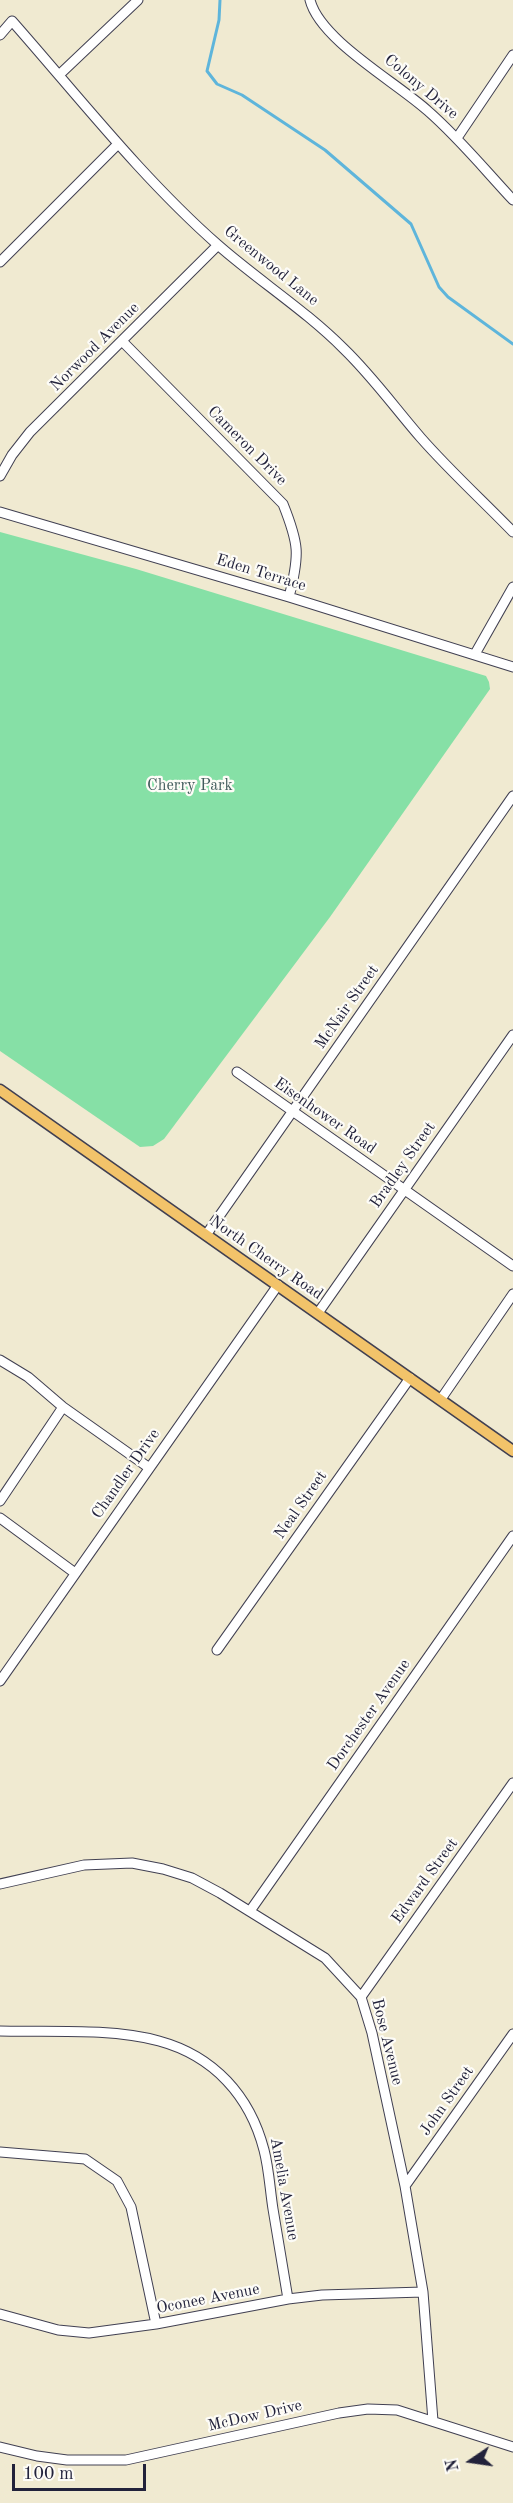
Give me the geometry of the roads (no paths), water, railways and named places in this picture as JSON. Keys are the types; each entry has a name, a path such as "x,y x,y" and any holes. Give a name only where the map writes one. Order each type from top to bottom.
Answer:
{"main road":[{"name":"North Cherry Road","path":"0,1090 513,1451"}],"street":[{"path":"59,75 138,0"},
{"name":"Colony Drive","path":"310,0 325,28 346,47 398,85 457,138 513,200"},
{"name":"Greenwood Lane","path":"0,35 12,21 118,144 218,245 314,321 345,350 378,385 421,438 513,532"},
{"path":"457,138 513,55"},
{"path":"0,262 118,144"},
{"name":"Norwood Avenue","path":"0,476 12,455 30,432 218,245"},
{"name":"Cameron Drive","path":"122,341 283,504 296,537 296,567 289,597"},
{"name":"Eden Terrace","path":"0,512 289,597 513,667"},
{"path":"475,654 513,587"},
{"name":"McNair Street","path":"206,1235 513,796"},
{"name":"Bradley Street","path":"318,1313 513,1035"},
{"name":"Eisenhower Road","path":"237,1072 513,1266"},
{"name":"Chandler Drive","path":"0,1681 148,1467 278,1285"},
{"path":"441,1400 513,1294"},
{"path":"0,1360 28,1377 63,1407 148,1467"},
{"name":"Neal Street","path":"217,1650 410,1378"},
{"path":"0,1501 63,1407"},
{"path":"0,1518 75,1573"},
{"name":"Dorchester Avenue","path":"250,1911 513,1536"},
{"name":"Edward Street","path":"361,1997 513,1783"},
{"name":"Bose Avenue","path":"0,1884 84,1865 132,1863 192,1878 325,1958 361,1997 372,2033 405,2186 423,2292 433,2421"},
{"name":"Amelia Avenue","path":"0,2031 119,2035 158,2041 189,2052 215,2068 236,2089 248,2108 265,2152 288,2299"},
{"name":"John Street","path":"405,2186 513,2034"},
{"path":"0,2152 85,2159 117,2181 131,2207 156,2324"},
{"name":"Oconee Avenue","path":"0,2314 58,2330 89,2333 156,2324 288,2299 322,2295 423,2292"},
{"name":"McDow Drive","path":"0,2447 37,2456 96,2462 126,2460 339,2412 368,2409 398,2410 513,2447"}],"waterway":[{"path":"220,0 219,20 207,71 217,84 242,95 325,150 411,224 439,287 448,297 513,344"}],"park label":[{"name":"Cherry Park","path":"190,786"}]}
